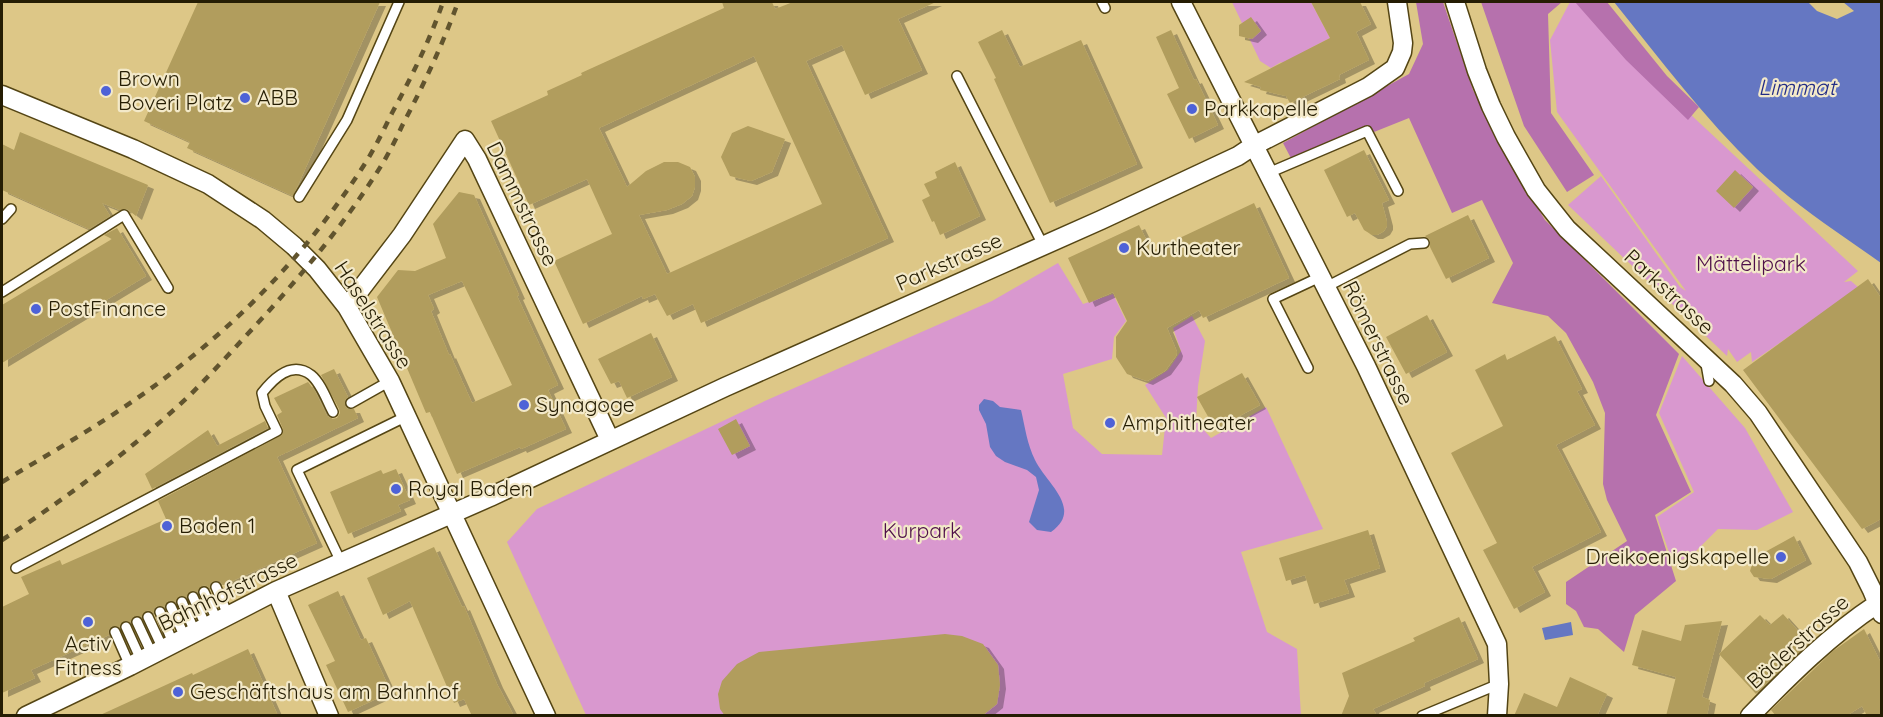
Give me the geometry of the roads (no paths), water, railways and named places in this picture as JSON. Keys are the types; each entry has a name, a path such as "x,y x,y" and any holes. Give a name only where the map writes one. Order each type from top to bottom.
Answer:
{"street":[{"name":"Parkstrasse","path":"451,514 1238,156 1257,154 1368,87 1395,68 1403,43 1397,2"},
{"name":"Parkstrasse","path":"1455,2 1491,106 1536,190 1567,229 1733,384 1758,413 1858,561 1879,609"},
{"name":"Römerstrasse","path":"1186,5 1257,154 1400,436 1497,644 1499,684 1497,716"},
{"name":"Haselstrasse","path":"2,95 208,183 263,220 317,269 347,307 390,381 546,716"},
{"name":"Dammstrasse","path":"347,307 402,235 465,140 477,159 610,440"},
{"name":"Bahnhofstrasse","path":"26,716 276,591 451,514"},
{"path":"276,591 329,716"},
{"name":"Bäderstrasse","path":"1750,716 1806,661 1858,616 1879,609"}],"lane":[{"path":"299,197 347,120 399,2"},
{"path":"957,76 1043,245"},
{"path":"1257,154 1273,171 1367,131 1398,191"},
{"path":"2,219 11,209"},
{"path":"2,292 124,215 168,288"},
{"path":"1308,368 1272,298 1323,282 1410,244 1424,243"},
{"path":"1703,356 1708,369 1709,381"},
{"path":"16,567 277,431 265,406 262,393 274,378 286,371 301,371 311,375 333,412"},
{"path":"351,403 390,381"},
{"path":"341,562 297,470 407,416"},
{"path":"179,640 216,587"},
{"path":"179,640 204,592"},
{"path":"179,640 193,597"},
{"path":"179,640 182,602"},
{"path":"171,607 179,640"},
{"path":"160,612 179,640"},
{"path":"148,617 179,640"},
{"path":"137,622 179,640"},
{"path":"126,627 179,640"},
{"path":"115,632 179,640"},
{"path":"1422,716 1499,684"}],"water":[{"name":"Limmat","path":"1614,2 1881,2 1881,263 1802,207 1757,169 1701,109"},
{"path":"984,399 993,401 1000,407 1021,410 1032,454 1060,496 1063,505 1064,514 1060,523 1051,532 1037,530 1029,522 1039,490 1036,477 1027,470 1005,462 996,456 990,447 986,424 979,410 979,405"},
{"path":"1571,622 1573,635 1545,640 1542,628"}],"railway":[{"path":"2,482 95,426 163,380 236,318 284,270 327,218 370,156 420,59 443,2"},
{"path":"2,540 98,472 167,416 209,376 297,278 341,224 384,161 432,65 458,2"}],"place":[{"name":"Brown Boveri Platz","path":"106,91"},
{"name":"ABB","path":"245,98"},
{"name":"Parkkapelle","path":"1192,109"},
{"name":"Kurtheater","path":"1124,248"},
{"name":"PostFinance","path":"36,309"},
{"name":"Synagoge","path":"524,405"},
{"name":"Amphitheater","path":"1110,423"},
{"name":"Royal Baden","path":"396,489"},
{"name":"Baden 1","path":"167,526"},
{"name":"Dreikoenigskapelle","path":"1781,557"},
{"name":"Activ Fitness","path":"88,622"},
{"name":"Geschäftshaus am Bahnhof","path":"178,692"}],"park label":[{"name":"Mättelipark","path":"1751,264"},
{"name":"Kurpark","path":"922,531"}]}
